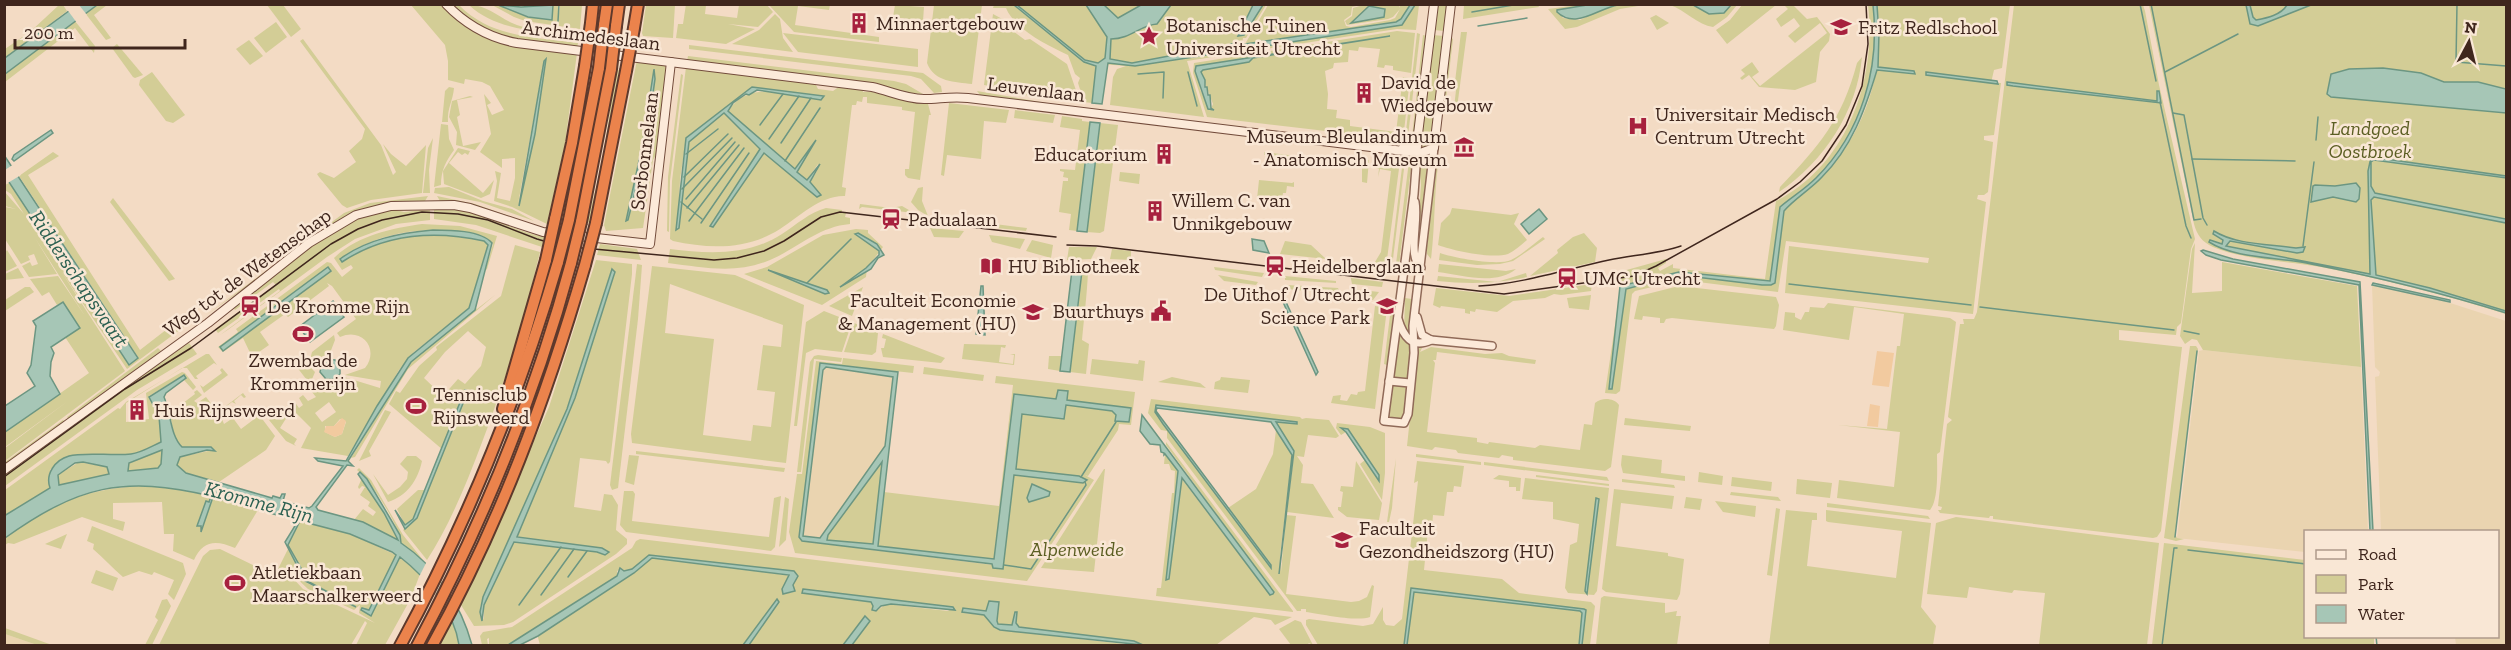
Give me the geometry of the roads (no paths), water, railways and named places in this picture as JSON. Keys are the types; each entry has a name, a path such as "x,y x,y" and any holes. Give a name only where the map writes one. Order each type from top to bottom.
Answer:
{"highway":[{"path":"484,475 546,260 572,143 593,4"},
{"path":"400,645 484,475 530,355 569,220 599,68 607,4"},
{"path":"417,645 490,497 528,399 557,314 581,222 611,69 619,4"},
{"path":"432,645 501,508 535,423 596,223 638,4"}],"main road":[{"name":"Archimedeslaan","path":"446,4 478,30 506,41 671,62"},
{"path":"1397,150 1410,148 1418,134 1434,4"},
{"path":"1416,153 1434,147 1450,4"},
{"name":"Leuvenlaan","path":"671,62 866,86 899,96 923,99 954,96 1416,153"},
{"name":"Sorbonnelaan","path":"650,244 671,62"},
{"name":"Weg tot de Wetenschap","path":"4,470 210,321 309,243 356,215 391,206 454,205 543,232 650,244"}],"street":[{"path":"1418,134 1414,194 1384,421 1404,423 1408,414 1413,353 1417,342 1416,312 1434,147"},
{"path":"1414,194 1417,214 1413,256 1421,268"},
{"path":"1416,312 1422,335 1431,340"},
{"path":"1398,319 1403,336 1408,341 1431,340 1492,346"},
{"path":"1389,381 1410,383"}],"water":[{"path":"1593,4 1618,5 1572,19 1557,12 1557,10"},
{"path":"77,5 97,5 5,74 5,58"},
{"path":"498,5 521,7 553,5 552,20 528,17"},
{"path":"1014,5 1017,5 1085,60 1098,63 1105,58 1107,37 1086,5 1104,5 1118,18 1141,5 1171,5 1157,24 1124,37 1111,39 1110,59 1132,63 1190,52 1203,53 1221,50 1231,44 1245,44 1396,22 1401,19 1410,5 1415,5 1402,25 1135,66 1108,63 1102,104 1092,103 1096,66 1084,62"},
{"path":"1253,5 1263,5 1244,35 1238,36"},
{"path":"1693,5 1731,5 1724,13 1709,14"},
{"path":"1873,5 1877,5 1878,67 1914,71 1915,74 1877,70 1862,114 1842,153 1818,181 1784,211 1775,283 1762,285 1679,275 1626,289 1612,389 1609,389 1620,286 1679,272 1770,281 1780,207 1812,182 1832,160 1856,120 1864,98 1874,52"},
{"path":"2246,5 2250,5 2256,20 2277,14 2287,5 2311,5 2258,26 2250,24"},
{"path":"1369,6 1385,9 1384,17 1351,23"},
{"path":"1390,36 1253,58 1249,62 1203,70 1201,72 1205,80 1205,87 1210,95 1211,108 1214,110 1208,109 1195,71 1196,66"},
{"path":"546,59 535,134 519,206 544,61"},
{"path":"2383,68 2421,73 2444,82 2478,82 2506,89 2506,113 2331,97 2327,94 2331,74 2349,69"},
{"path":"654,69 655,79 642,172 626,221 642,147"},
{"path":"1926,72 1997,81 1998,84 1926,75"},
{"path":"2007,82 2157,101 2157,91 2159,91 2161,103 2013,86 2007,85"},
{"path":"752,87 824,96 821,100 757,90 733,103 728,111 795,169 816,140 797,172 807,180 820,164 810,182 821,195 817,197 764,153 713,227 710,226 760,149 724,113 689,142 679,228 676,230 686,138"},
{"path":"1090,122 1100,123 1087,232 1077,231"},
{"path":"51,130 53,133 14,161 12,159 14,155"},
{"name":"Ridderschapsvaart","path":"4,155 138,358 129,365 5,176"},
{"path":"2371,157 2506,176 2506,178 2374,160 2371,162 2371,186 2375,193 2506,219 2506,223 2374,197 2371,200 2376,275 2430,288 2506,311 2506,313 2360,274 2232,252 2209,242 2210,240 2222,244 2223,240 2213,234 2214,231 2232,239 2254,243 2305,247 2303,252 2297,253 2230,241 2226,246 2370,274 2368,171"},
{"path":"2356,183 2360,188 2359,199 2356,202 2333,197 2311,202 2315,185 2335,186"},
{"path":"1539,209 1547,219 1529,234 1521,224"},
{"name":"Kromme Rijn","path":"421,231 464,232 480,235 492,243 475,310 411,362 348,461 353,466 347,465 316,507 318,510 363,522 398,540 384,513 358,474 360,472 367,479 400,535 401,543 426,563 446,588 461,616 472,645 459,645 451,620 438,596 400,557 371,616 361,610 362,608 369,610 396,555 392,552 350,534 300,521 288,545 309,582 356,607 305,581 285,542 298,521 213,497 201,532 201,526 197,526 206,501 209,502 211,496 152,486 126,486 102,490 79,496 56,507 31,520 5,538 4,516 50,488 50,473 59,461 75,455 135,453 161,442 159,416 149,397 184,375 186,378 164,397 175,436 182,447 211,447 215,451 207,450 180,457 177,465 186,473 272,498 273,496 280,498 282,494 285,494 283,501 309,508 312,506 343,466 318,461 315,458 346,461 377,406 408,358 469,308 488,245 484,241 447,236 411,236 376,245 342,262 340,259 361,246 396,235","holes":["162,450 161,464 158,468 128,471 129,463","83,462 107,467 109,474 59,485 58,475 75,463"]},
{"path":"858,233 877,244 884,255 878,258 871,269 840,287 866,268 879,255 879,251 855,234"},
{"path":"1252,239 1264,241 1269,253 1253,250"},
{"path":"2201,251 2360,282 2373,530 2370,530 2359,285 2221,260"},
{"path":"328,267 331,271 223,351 220,347"},
{"path":"612,269 615,272 575,398 517,537 602,548 609,552 605,555 597,552 514,542 484,605 482,621 480,612 483,597 567,409"},
{"path":"768,270 827,290 829,293 825,294"},
{"path":"1072,270 1082,271 1070,372 1060,371"},
{"path":"2373,283 2450,300 2450,302 2372,285"},
{"path":"981,286 983,286 985,335 976,334"},
{"path":"333,301 344,317 310,342 299,327"},
{"path":"63,302 80,328 51,347 54,353 50,376 60,394 5,432 5,406 35,386 27,373 31,365 36,326 33,321"},
{"path":"1283,302 1286,302 1318,372 1316,375"},
{"path":"327,359 335,360 340,366 340,374 334,379 326,379 320,372 322,363"},
{"path":"820,363 898,372 878,546 994,559 1014,394 1056,399 1058,390 1068,391 1067,400 1131,408 1129,422 1115,421 1116,415 1112,411 1066,405 1064,419 1022,414 1016,469 1079,476 1087,480 1083,483 1014,475 1003,569 993,568 992,564 802,541 799,537","holes":["826,367 893,377 885,446 820,538 803,536 823,370","882,462 873,544 827,540 828,535"]},
{"path":"465,390 468,391 417,518 405,529 395,510 405,525 413,519"},
{"path":"1156,405 1297,422 1297,424 1276,422 1294,451 1279,574 1292,455 1271,422 1157,408 1156,411 1271,568 1163,424 1155,412"},
{"path":"1142,415 1274,592 1273,594 1270,595 1182,478 1169,579 1166,580 1178,471 1161,452 1160,445 1150,444 1140,431"},
{"path":"1341,428 1348,429 1379,475 1379,481 1346,432"},
{"path":"1032,484 1050,492 1049,496 1029,502 1027,498"},
{"path":"1596,498 1599,499 1587,594 1585,591"},
{"path":"649,555 794,571 798,576 793,585 795,591 783,594 782,589 789,575 652,558 634,573 538,636 520,645 508,645 617,576 620,568 624,571 632,569"},
{"path":"1411,588 1584,609 1586,610 1582,645 1579,645 1582,613 1580,611 1414,592 1407,645 1404,645"},
{"path":"803,589 953,607 955,610 891,604 881,606 876,611 872,610 871,602 802,593"},
{"path":"777,599 779,602 749,645 743,645"},
{"path":"989,601 999,602 998,624 1012,625 1015,612 1017,612 1016,623 1019,627 1134,641 1143,645 1000,630 994,627 984,615 962,612 963,608 986,611"},
{"path":"865,616 870,621 852,645 843,645"}],"waterway":[{"path":"558,21 559,4"},
{"path":"1472,12 1519,4"},
{"path":"2140,4 2156,81"},
{"path":"2151,4 2194,220 2201,219"},
{"path":"2457,4 2456,62 2506,66"},
{"path":"1478,26 1527,18"},
{"path":"2165,72 2238,34"},
{"path":"1138,74 1164,72 1163,98"},
{"path":"1188,72 1197,106"},
{"path":"760,125 783,94"},
{"path":"769,139 799,96"},
{"path":"781,143 811,98"},
{"path":"2160,102 2186,226 2191,238"},
{"path":"785,161 820,108"},
{"path":"2173,113 2184,115 2203,218 2207,225"},
{"path":"2316,140 2318,117"},
{"path":"686,154 718,129"},
{"path":"684,177 728,134"},
{"path":"682,189 732,138"},
{"path":"686,199 735,142"},
{"path":"687,208 739,145"},
{"path":"689,221 744,148"},
{"path":"701,223 749,153"},
{"path":"2192,159 2295,161"},
{"path":"2303,246 2314,162"},
{"path":"681,202 702,219"},
{"path":"807,283 851,239"},
{"path":"1789,284 1971,305"},
{"path":"1980,307 2174,330"},
{"path":"2184,331 2199,334"},
{"path":"2175,537 2197,351"},
{"path":"1081,477 1116,422"},
{"path":"1004,565 1031,569 1086,485 1085,482"},
{"path":"519,605 561,547"},
{"path":"2162,646 2174,548 2177,548"},
{"path":"541,595 574,549"},
{"path":"2188,550 2304,564"},
{"path":"568,577 587,551"},
{"path":"2376,638 2377,646"}],"tram line":[{"path":"1067,245 1097,246 1504,294 1634,276 1777,199 1800,182 1822,161 1846,125 1862,86 1868,44 1866,4"},
{"path":"4,477 125,389 191,348 331,244 358,229 382,220 422,212 458,214 488,220 561,246 714,260 737,258 764,251 821,217 840,212 1056,237"},
{"path":"1479,286 1528,279 1681,246"}],"place":[{"name":"Minnaertgebouw","path":"859,23"},
{"name":"Fritz Redlschool","path":"1841,27"},
{"name":"Botanische Tuinen Universiteit Utrecht","path":"1149,36"},
{"name":"David de Wiedgebouw","path":"1364,93"},
{"name":"Universitair Medisch Centrum Utrecht","path":"1638,126"},
{"name":"Museum Bleulandinum - Anatomisch Museum","path":"1464,147"},
{"name":"Educatorium","path":"1164,154"},
{"name":"Willem C. van Unnikgebouw","path":"1155,211"},
{"name":"Padualaan","path":"891,219"},
{"name":"HU Bibliotheek","path":"991,266"},
{"name":"Heidelberglaan","path":"1275,266"},
{"name":"UMC Utrecht","path":"1567,278"},
{"name":"De Kromme Rijn","path":"250,306"},
{"name":"De Uithof / Utrecht Science Park","path":"1387,306"},
{"name":"Buurthuys","path":"1161,311"},
{"name":"Faculteit Economie & Management (HU)","path":"1033,312"},
{"name":"Zwembad de Krommerijn","path":"303,334"},
{"name":"Tennisclub Rijnsweerd","path":"416,406"},
{"name":"Huis Rijnsweerd","path":"137,410"},
{"name":"Faculteit Gezondheidszorg (HU)","path":"1342,540"},
{"name":"Atletiekbaan Maarschalkerweerd","path":"235,583"}],"park label":[{"name":"Landgoed Oostbroek","path":"2370,140"},
{"name":"Alpenweide","path":"1077,549"}]}
